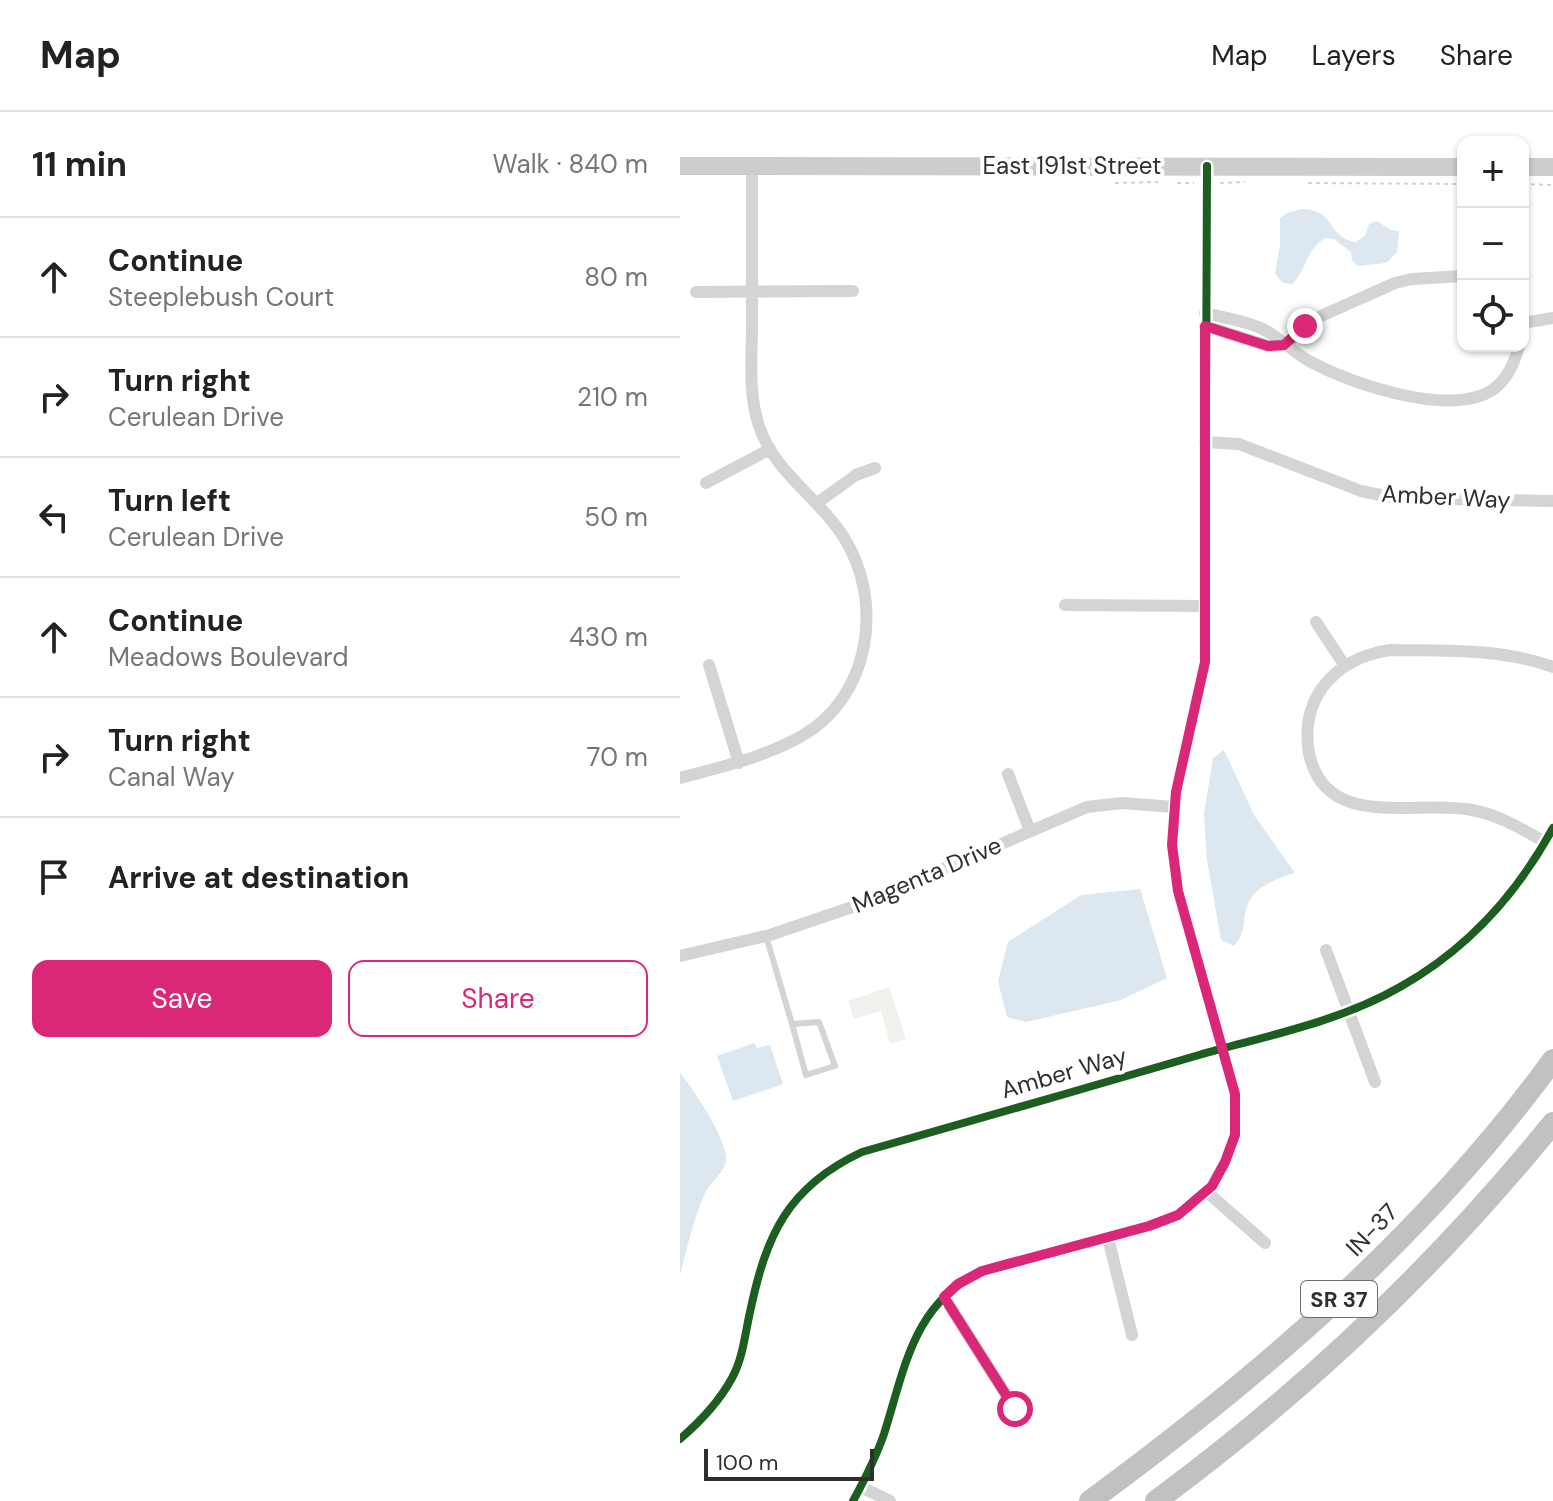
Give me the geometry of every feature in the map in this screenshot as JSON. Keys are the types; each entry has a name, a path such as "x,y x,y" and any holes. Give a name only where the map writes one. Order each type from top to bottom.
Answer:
{"highway":[{"name":"IN-37","path":"1090,1501 1228,1396 1356,1283 1468,1166 1553,1060"},
{"name":"SR 37","path":"1156,1501 1276,1407 1370,1323 1454,1238 1553,1123"}],"street":[{"name":"East 191st Street","path":"680,166 1207,174 1457,167"},
{"path":"680,778 739,763 791,742 822,721 839,702 859,667 868,628 863,578 843,535 784,470 758,422 753,399 752,166"},
{"path":"1529,167 1553,167"},
{"path":"853,1501 883,1437 912,1342 924,1320 944,1297 958,1284 982,1271 1108,1238 1178,1215 1207,1192 1225,1162 1235,1135 1235,1094 1174,870 1172,845 1174,807 1203,672 1207,174"},
{"path":"1284,345 1321,316 1395,283 1457,276"},
{"path":"696,292 853,291"},
{"path":"1529,322 1553,318"},
{"path":"1205,320 1258,327 1309,361 1369,388 1444,399 1474,397 1495,388 1511,368 1517,352"},
{"name":"Amber Way","path":"1205,442 1239,444 1379,496 1553,501"},
{"path":"706,483 770,449"},
{"path":"817,503 856,475 875,468"},
{"path":"1065,605 1205,606"},
{"path":"1316,622 1345,666"},
{"path":"1545,842 1509,822 1469,809 1353,805 1332,794 1318,777 1309,753 1308,725 1319,693 1328,680 1360,657 1390,650 1479,652 1553,667"},
{"path":"709,665 739,763"},
{"path":"1008,774 1030,831"},
{"name":"Magenta Drive","path":"680,956 766,936 864,903 1087,807 1122,803 1174,807"},
{"name":"Amber Way","path":"680,1439 716,1404 733,1377 757,1278 770,1239 799,1195 830,1169 862,1152 1222,1049 1348,1010 1399,988 1467,939 1512,891 1553,828"},
{"path":"1326,950 1375,1082"},
{"path":"1207,1192 1265,1243"},
{"path":"1108,1238 1132,1335"},
{"path":"944,1297 1015,1409"},
{"path":"861,1487 890,1501"}],"lane":[{"path":"766,936 806,1075 835,1066 819,1022 792,1024"}],"path":[{"path":"1175,182 1184,185 1207,174 1234,184 1245,182"},
{"path":"1115,183 1160,182"},
{"path":"1307,183 1457,184"},
{"path":"1529,184 1553,185"}],"shaded area":[{"path":"1302,209 1321,214 1339,234 1355,242 1365,236 1369,224 1377,221 1391,230 1399,231 1397,252 1386,263 1358,266 1352,261 1351,252 1334,239 1325,238 1318,243 1292,284 1283,283 1275,274 1280,245 1280,218"},
{"path":"1224,750 1254,815 1295,873 1281,877 1256,892 1246,910 1243,930 1234,946 1221,940 1207,860 1204,814 1213,758"},
{"path":"1140,889 1167,978 1121,1000 1026,1022 1007,1017 998,981 1008,942 1081,895"},
{"path":"889,987 906,1039 890,1044 881,1011 854,1019 848,1001"},
{"path":"754,1043 757,1048 770,1045 783,1084 733,1101 717,1056"},
{"path":"680,1073 716,1128 726,1160 702,1201 680,1275"}],"cycle path":[{"path":"853,1501 881,1443 915,1340 926,1319 941,1301 959,1284 982,1271 1149,1226 1178,1215 1212,1186 1235,1135 1235,1094 1178,891 1172,845 1176,792 1205,662 1207,166"},
{"path":"680,1439 715,1403 736,1370 756,1285 773,1237 784,1217 815,1181 836,1166 862,1152 1302,1027 1377,999 1424,972 1468,938 1506,898 1553,828"}],"route":[{"path":"1015,1409 944,1297 958,1284 982,1271 1108,1238 1178,1215 1212,1186 1235,1135 1235,1094 1178,891 1172,845 1176,792 1205,662 1205,326 1268,346 1284,345 1305,326"}]}
